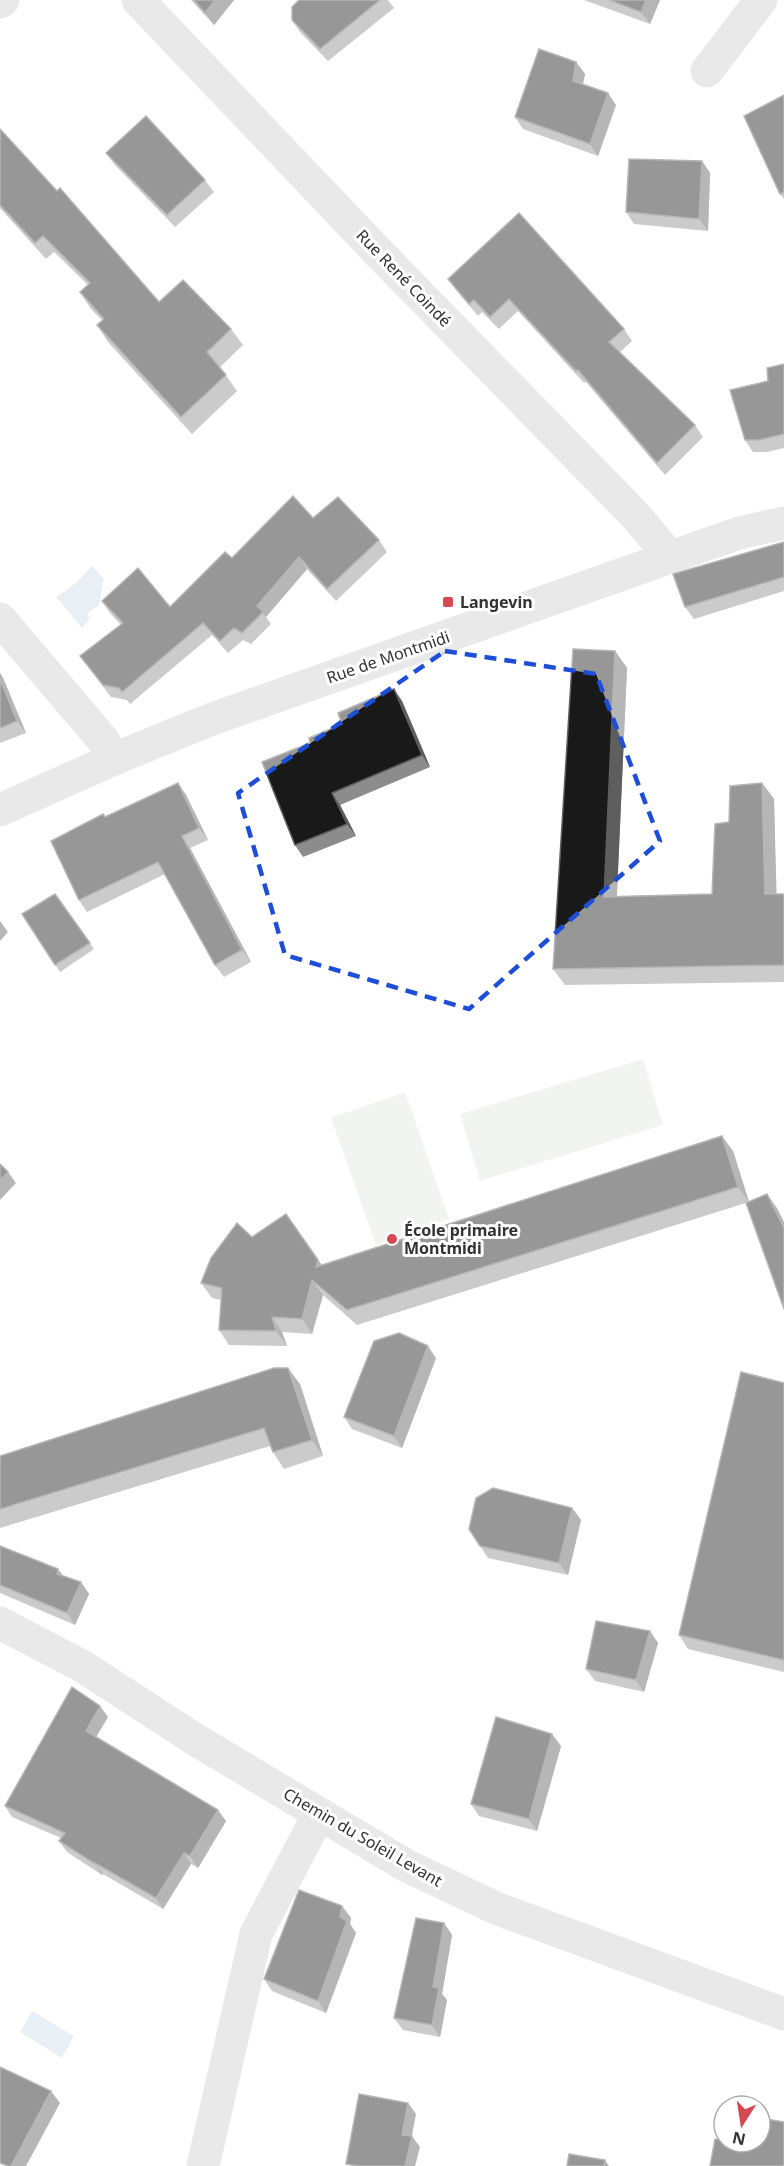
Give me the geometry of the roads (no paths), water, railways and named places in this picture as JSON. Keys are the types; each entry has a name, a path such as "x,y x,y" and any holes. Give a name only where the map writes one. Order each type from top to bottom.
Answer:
{"street":[{"name":"Rue René Coindé","path":"138,0 383,257 634,514 670,557"},
{"path":"707,70 761,0"},
{"name":"Rue de Montmidi","path":"0,810 114,759 212,719 739,533 784,523"},
{"path":"0,619 104,740 114,759"},
{"name":"Chemin du Soleil Levant","path":"0,1623 82,1666 196,1740 407,1866 498,1909 784,2014"},
{"path":"203,2166 256,1934 319,1814"}],"place":[{"name":"Langevin","path":"448,602"},
{"name":"École primaire Montmidi","path":"392,1239"}]}
